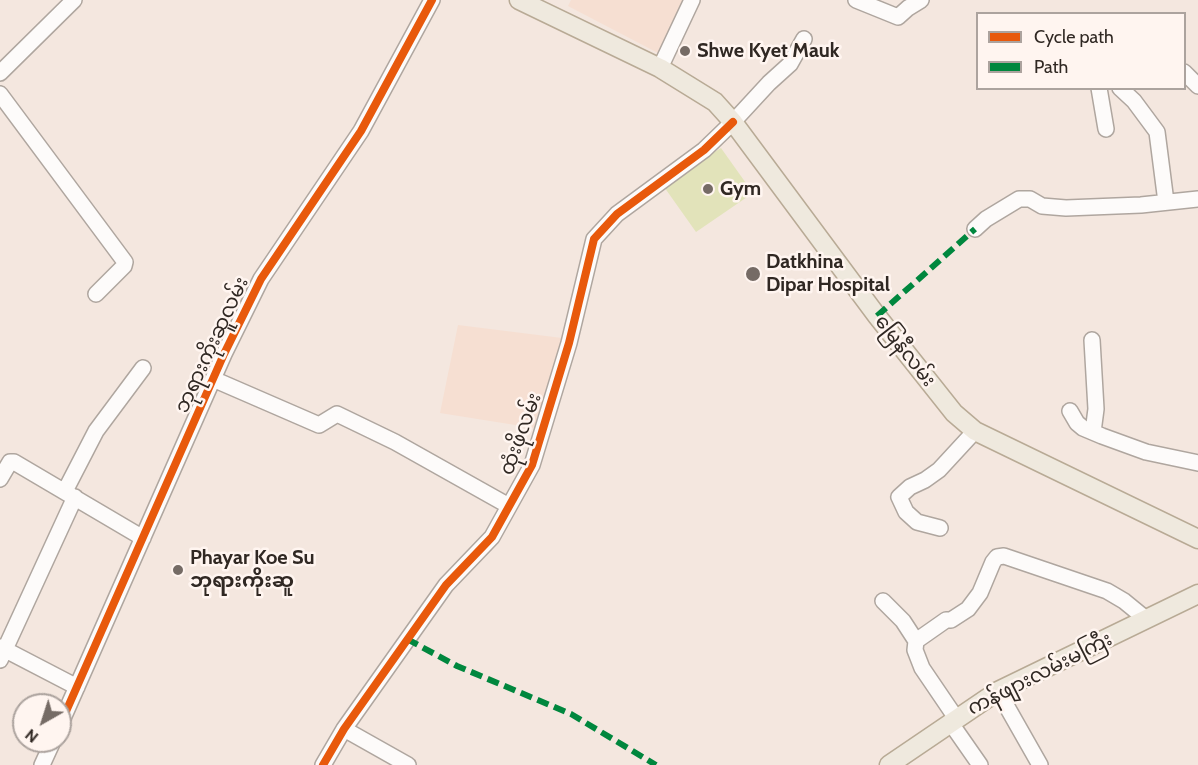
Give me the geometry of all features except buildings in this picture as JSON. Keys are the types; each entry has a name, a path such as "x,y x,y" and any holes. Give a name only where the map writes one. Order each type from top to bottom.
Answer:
{"main road":[{"name":"မြေနီလမ်း","path":"519,0 660,68 715,102 733,122 877,316 954,413 975,431 1198,539"},
{"name":"ကန်ဖျားလမ်းမကြီး","path":"889,765 998,691 1198,594"}],"street":[{"path":"1,68 74,0"},
{"name":"ဘုရားကိုးဆူလမ်း","path":"72,698 213,379 261,279 361,131 432,0"},
{"path":"660,68 692,0"},
{"path":"856,0 896,17 901,16 908,8 921,0"},
{"name":"ထုံးဖိုလမ်း","path":"323,765 344,729 446,585 492,537 532,465 568,343 594,239 617,214 704,150 790,64 804,39"},
{"path":"1186,73 1198,86"},
{"path":"1099,90 1106,129"},
{"path":"1122,90 1134,101 1157,132 1166,202"},
{"path":"0,94 125,262 124,266 96,294"},
{"path":"975,229 986,219 1019,199 1030,199 1042,206 1066,208 1198,199"},
{"path":"1092,340 1096,409 1094,432"},
{"path":"77,687 2,652 96,431 143,368"},
{"path":"213,379 319,425 337,414 395,442 509,506"},
{"path":"1070,411 1077,423 1094,432 1146,452 1198,463"},
{"path":"940,528 917,522 906,512 899,497 910,487 939,470 975,431"},
{"path":"0,479 10,462 14,462 143,538"},
{"path":"916,641 946,620 951,620 968,609 980,593 993,562 997,557 1004,556 1107,591 1146,619"},
{"path":"883,601 903,621 916,641 915,650 922,668 980,765"},
{"path":"998,691 1040,765"},
{"path":"344,729 408,765"}],"shaded area":[{"path":"571,0 684,0 660,54 568,6"},
{"path":"458,325 562,338 534,428 440,413"}],"green space":[{"name":"Gym","path":"721,148 753,193 696,232 662,184"}],"marked path":[{"path":"877,316 975,229"},
{"path":"407,639 457,666 571,714 656,765"}],"cycle path":[{"path":"72,698 224,354 261,279 361,131 432,0"},
{"path":"323,765 344,729 446,585 492,537 532,465 569,343 594,239 617,214 704,150 733,122"}],"place":[{"name":"Shwe Kyet Mauk","path":"685,51"},
{"name":"Gym","path":"708,189"},
{"name":"Datkhina Dipar Hospital","path":"753,274"},
{"name":"Phayar Koe Su ဘုရားကိုးဆူ","path":"178,570"}]}
